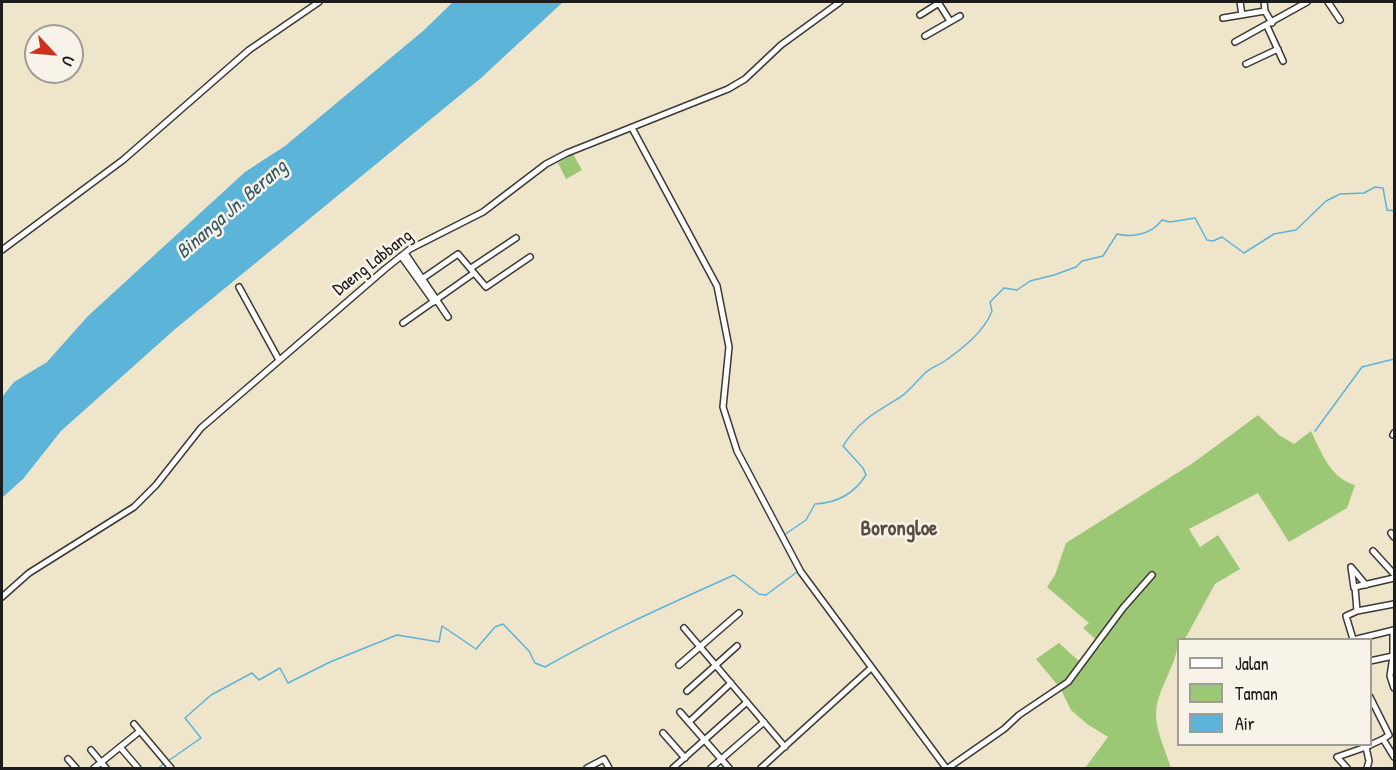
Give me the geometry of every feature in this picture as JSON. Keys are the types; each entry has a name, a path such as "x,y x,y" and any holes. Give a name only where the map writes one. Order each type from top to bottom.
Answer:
{"street":[{"path":"2,250 123,160 249,50 319,2"},
{"name":"Daeng Labbang","path":"2,597 29,573 128,512 147,495 201,428 403,255 442,231 478,215 555,158 737,84 781,45 840,2"},
{"path":"920,15 939,2 950,21"},
{"path":"1240,2 1242,15"},
{"path":"1264,2 1265,11 1283,61"},
{"path":"1235,42 1270,25 1307,2"},
{"path":"1328,2 1340,20"},
{"path":"1223,18 1265,11"},
{"path":"925,36 960,16"},
{"path":"1246,64 1278,49"},
{"path":"632,128 717,286 729,347 723,403 731,438 801,572 947,768 1068,682 1123,608 1152,575"},
{"path":"403,323 436,302 472,270 516,238"},
{"path":"421,280 458,254 485,287 530,257"},
{"path":"403,255 448,317"},
{"path":"239,287 279,360"},
{"path":"1354,588 1395,576 1373,551"},
{"path":"1357,611 1350,567 1366,585"},
{"path":"1353,638 1346,616 1357,611 1395,604"},
{"path":"679,665 739,613"},
{"path":"684,628 785,747"},
{"path":"1358,638 1394,630 1392,676 1395,688"},
{"path":"687,691 737,646"},
{"path":"1372,661 1394,654"},
{"path":"761,768 871,668"},
{"path":"689,722 731,683"},
{"path":"1372,700 1392,733 1383,740 1372,744"},
{"path":"673,768 747,702"},
{"path":"680,712 729,768"},
{"path":"711,768 764,722"},
{"path":"134,724 171,768"},
{"path":"94,768 140,731"},
{"path":"663,734 685,758"},
{"path":"1383,740 1395,757"},
{"path":"1347,768 1337,757 1365,746 1369,761 1367,768"},
{"path":"120,747 138,768"},
{"path":"91,750 106,768"},
{"path":"68,759 76,768"},
{"path":"587,768 604,759 609,768"}],"green space":[{"path":"573,154 582,170 566,179 558,163"},
{"path":"1258,415 1279,435 1294,444 1311,431 1333,471 1339,477 1355,485 1347,508 1289,542 1258,493 1189,529 1200,547 1218,535 1240,569 1215,584 1186,638 1177,638 1175,659 1159,696 1156,715 1159,735 1171,768 1085,768 1108,737 1087,724 1071,710 1060,688 1036,659 1059,643 1081,663 1102,645 1083,628 1089,623 1047,587 1055,575 1066,543 1193,463"}],"water":[{"name":"Binanga Jn. Berang","path":"453,2 563,2 481,78 174,330 61,431 23,479 2,498 2,397 14,382 47,362 88,316 245,172 285,146 423,31"}],"waterway":[{"path":"784,535 806,520 815,504 838,499 861,482 866,475 863,468 843,446 849,437 868,418 903,396 927,371 945,361 972,339 984,326 992,311 990,302 1004,288 1017,290 1030,281 1054,275 1076,267 1082,261 1103,256 1117,234 1142,234 1153,229 1162,220 1170,222 1195,218 1207,240 1213,241 1222,237 1244,253 1274,234 1296,230 1326,201 1340,194 1364,193 1375,187 1383,188 1387,210 1394,211"},
{"path":"1315,431 1362,367 1394,359"},
{"path":"158,768 201,738 185,718 211,695 252,673 259,680 280,668 288,683 330,662 397,635 439,642 442,626 476,649 495,627 503,624 529,651 535,663 545,667 615,630 734,575 759,594 766,595 797,572 795,565"}],"district":[{"name":"Borongloe","path":"899,529"}]}
